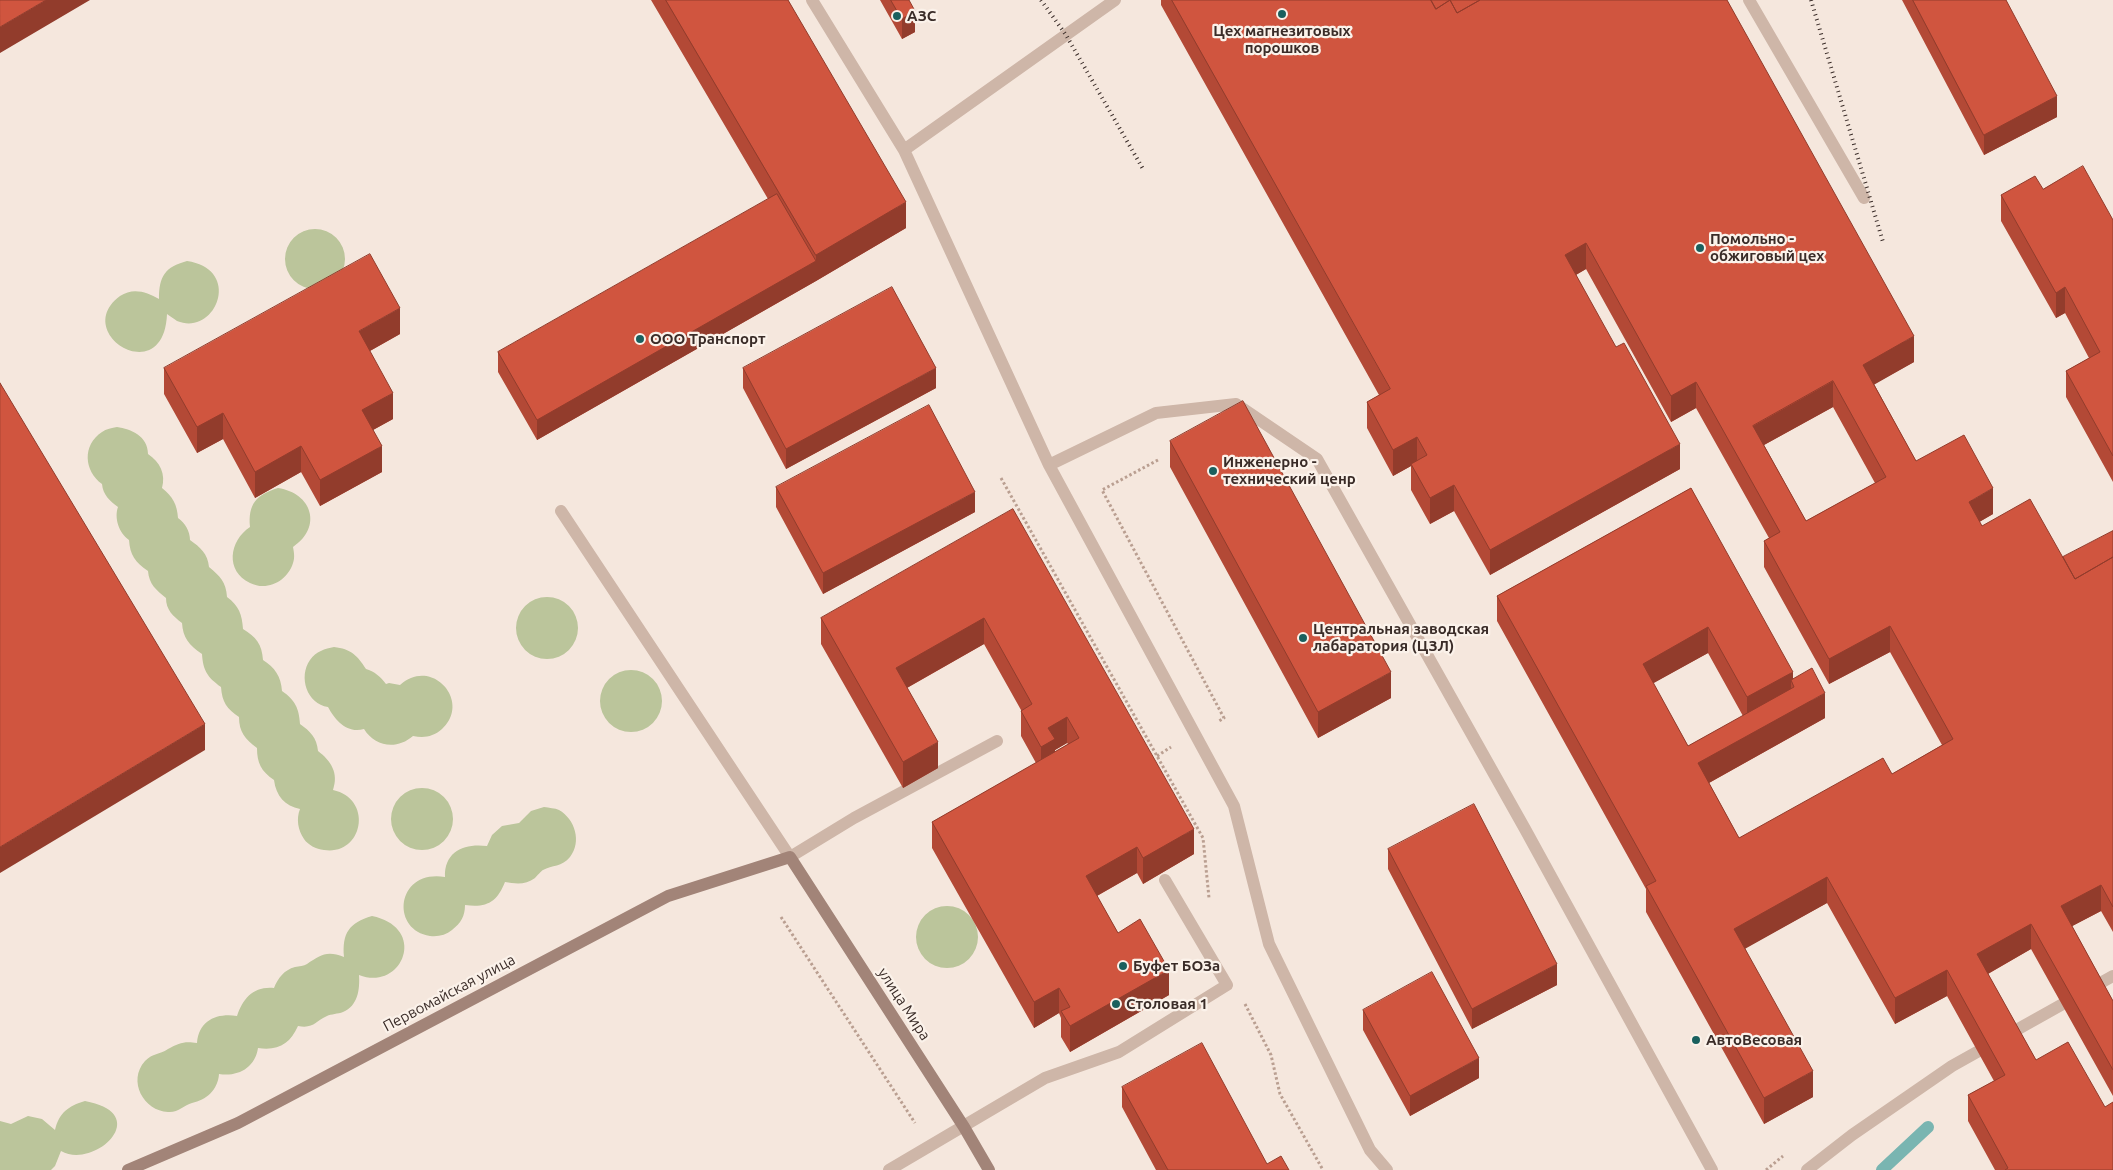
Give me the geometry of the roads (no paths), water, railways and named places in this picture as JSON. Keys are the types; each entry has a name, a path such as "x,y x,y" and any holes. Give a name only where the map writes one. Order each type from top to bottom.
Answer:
{"main road":[{"name":"улица Мира","path":"790,857 964,1127 989,1170"},
{"name":"Первомайская улица","path":"128,1170 238,1123 668,896 790,857"}],"lane":[{"path":"812,0 904,150 1049,465 1234,806 1269,944 1370,1150 1387,1170"},
{"path":"904,150 1115,0"},
{"path":"1749,0 1864,198"},
{"path":"1049,465 1156,413 1236,404 1317,459 1525,829 1712,1170"},
{"path":"561,511 790,857 854,818 997,741"},
{"path":"889,1170 1045,1078 1119,1052 1227,985 1165,880"},
{"path":"1806,1170 1852,1135 1952,1066 2113,976"}],"waterway":[{"path":"1882,1170 1928,1127"}],"railway":[{"path":"1041,0 1066,35 1143,169"},
{"path":"1811,0 1883,242"}],"place":[{"name":"Цех магнезитовых порошков","path":"1282,14"},
{"name":"АЗС","path":"897,16"},
{"name":"Помольно - обжиговый цех","path":"1700,248"},
{"name":"ООО Транспорт","path":"640,339"},
{"name":"Инженерно - технический ценр","path":"1213,471"},
{"name":"Центральная заводская лабаратория (ЦЗЛ)","path":"1303,638"},
{"name":"Буфет БОЗа","path":"1123,966"},
{"name":"Столовая 1","path":"1116,1004"},
{"name":"АвтоВесовая","path":"1696,1040"}]}
